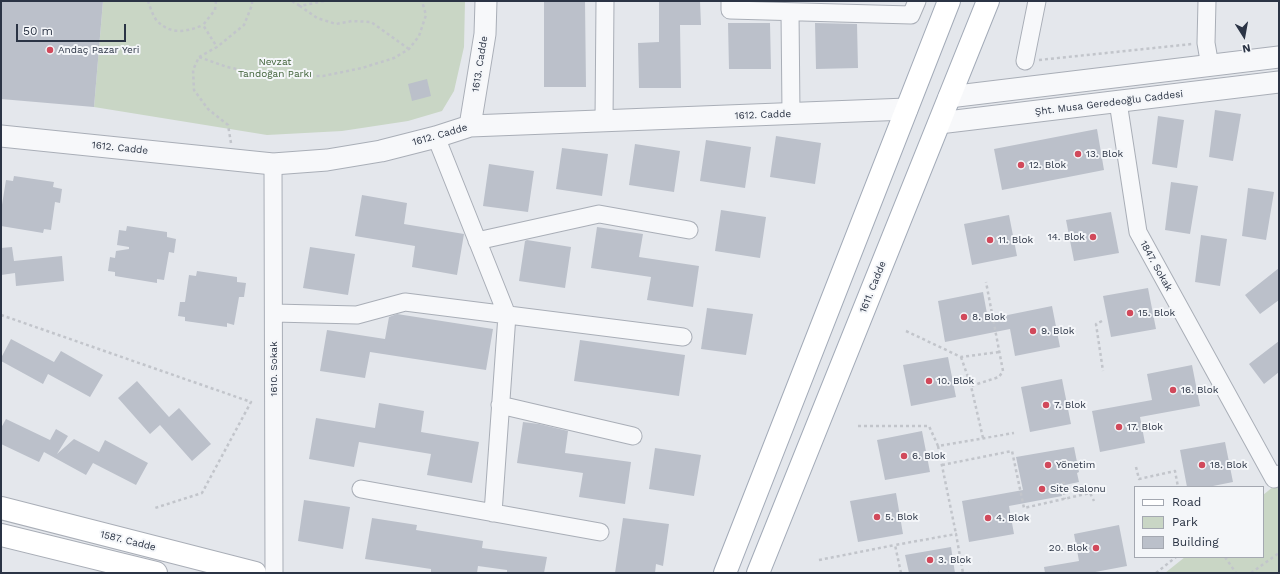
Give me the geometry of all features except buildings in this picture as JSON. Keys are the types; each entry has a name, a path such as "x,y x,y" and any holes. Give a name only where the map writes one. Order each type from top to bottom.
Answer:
{"main road":[{"path":"724,573 949,1"},
{"name":"1611. Cadde","path":"758,573 988,1"},
{"name":"1587. Cadde","path":"1,508 255,573"},
{"path":"1,535 156,573"}],"street":[{"name":"1613. Cadde","path":"470,126 485,34 486,1"},
{"path":"604,121 605,1"},
{"path":"730,1 730,10 911,16 916,1"},
{"path":"1025,61 1037,1"},
{"path":"1207,1 1206,43 1210,66"},
{"path":"790,12 791,114"},
{"path":"950,97 1279,57"},
{"name":"Şht. Musa Geredeoğlu Caddesi","path":"939,123 1279,82"},
{"name":"1847. Sokak","path":"1118,102 1138,232 1276,476"},
{"name":"1612. Cadde","path":"1,136 273,164 300,163 354,157 436,137 470,126 907,109"},
{"path":"436,137 507,315 493,513"},
{"name":"1610. Sokak","path":"273,164 274,573"},
{"path":"477,241 599,214 689,230"},
{"path":"274,313 357,315 405,302 682,337"},
{"path":"500,405 633,436"},
{"path":"361,489 600,532"}],"path":[{"path":"148,1 156,20 169,30 182,31 194,29 203,25 215,10 216,1"},
{"path":"234,160 228,125 208,109 194,90 193,70 199,57 217,47 244,25 252,5 252,1"},
{"path":"292,1 317,18 336,24 352,21 371,22 409,49"},
{"path":"300,6 324,1"},
{"path":"199,57 227,67 270,76 323,76 362,68 394,58 409,49 419,36 426,15 422,1"},
{"path":"203,25 217,47"},
{"path":"1025,61 1206,43"},
{"path":"971,386 999,378 1003,371 986,282"},
{"path":"1,315 251,402 202,493 155,508"},
{"path":"1102,321 1096,324 1103,371"},
{"path":"906,331 961,357 999,352"},
{"path":"961,357 971,386 983,438"},
{"path":"858,426 929,426 938,446 963,573"},
{"path":"938,446 1014,433"},
{"path":"942,464 1012,451 1024,508 1090,493 1094,501"},
{"path":"1136,467 1139,479 1175,472 1178,486"},
{"path":"1064,483 1062,483 1065,499"},
{"path":"819,560 956,534"},
{"path":"895,545 900,571 895,570"},
{"path":"1251,573 1279,553"},
{"path":"1156,573 1175,558"},
{"path":"1226,558 1236,573"}],"green space":[{"name":"Nevzat Tandoğan Parkı","path":"103,1 465,1 464,47 454,91 442,111 408,121 342,131 267,135 94,107"},
{"path":"1279,482 1279,573 1165,573 1184,558 1264,558 1264,494"}],"place":[{"name":"Andaç Pazar Yeri","path":"50,50"},
{"name":"13. Blok","path":"1078,154"},
{"name":"12. Blok","path":"1021,165"},
{"name":"14. Blok","path":"1093,237"},
{"name":"11. Blok","path":"990,240"},
{"name":"15. Blok","path":"1130,313"},
{"name":"8. Blok","path":"964,317"},
{"name":"9. Blok","path":"1033,331"},
{"name":"10. Blok","path":"929,381"},
{"name":"16. Blok","path":"1173,390"},
{"name":"7. Blok","path":"1046,405"},
{"name":"17. Blok","path":"1119,427"},
{"name":"6. Blok","path":"904,456"},
{"name":"Yönetim","path":"1048,465"},
{"name":"18. Blok","path":"1202,465"},
{"name":"Site Salonu","path":"1042,489"},
{"name":"5. Blok","path":"877,517"},
{"name":"4. Blok","path":"988,518"},
{"name":"20. Blok","path":"1096,548"},
{"name":"3. Blok","path":"930,560"}]}
